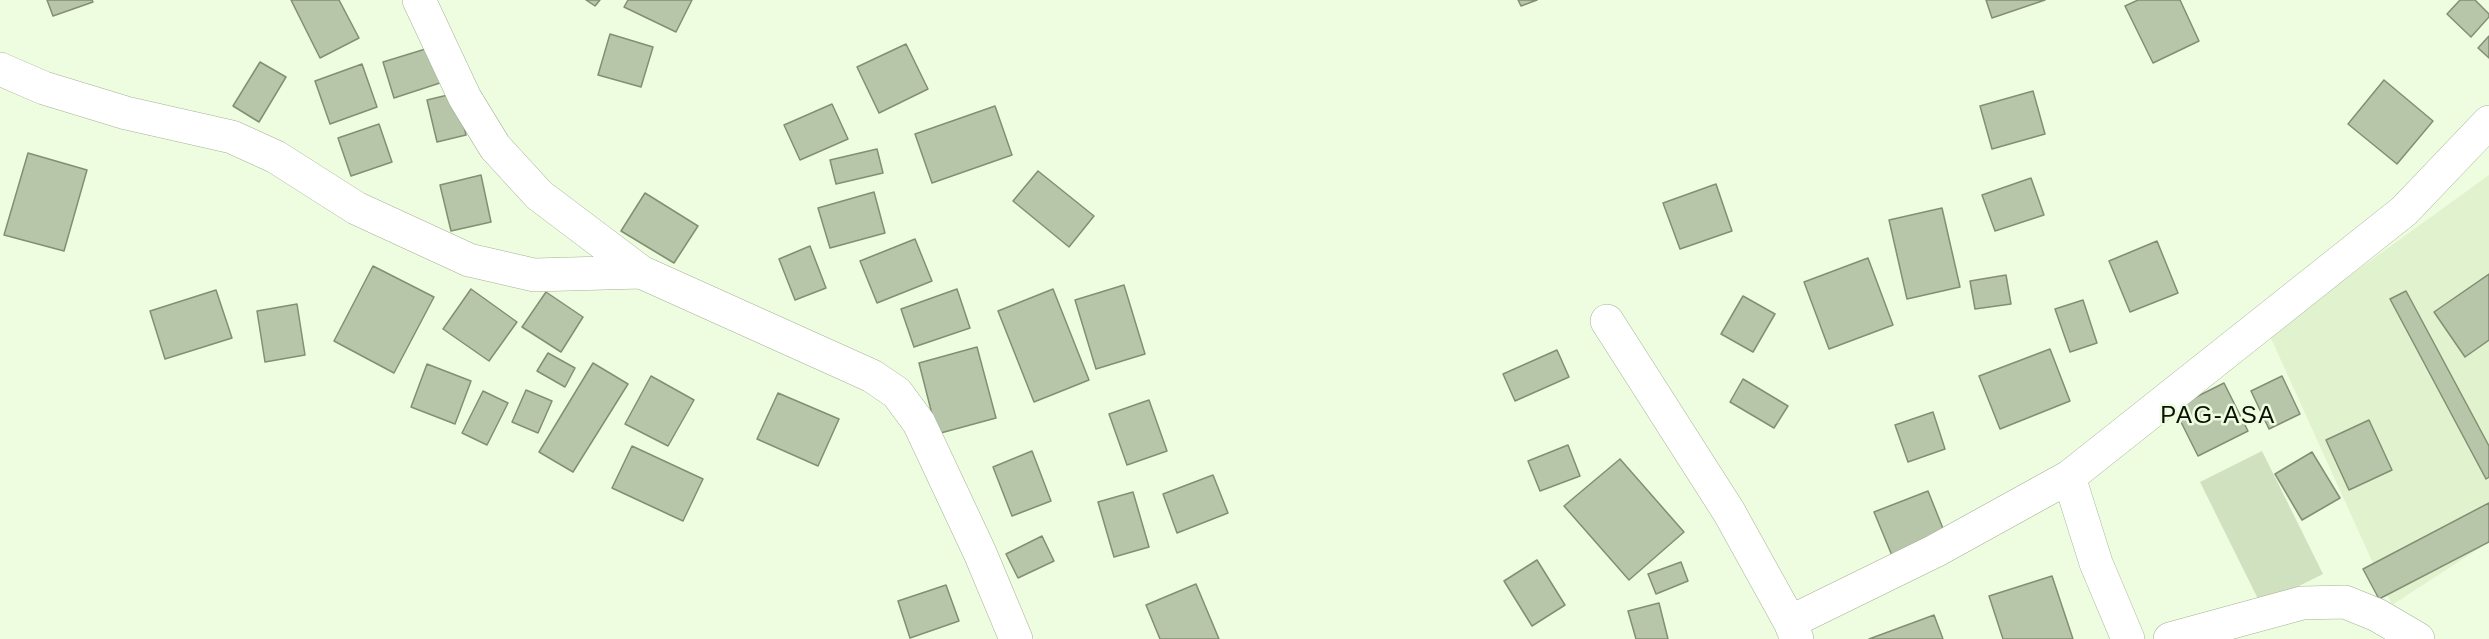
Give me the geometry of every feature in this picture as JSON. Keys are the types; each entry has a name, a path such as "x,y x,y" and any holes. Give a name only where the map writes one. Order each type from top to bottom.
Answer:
{"street":[{"path":"419,0 465,98 495,147 539,195 640,272 872,376 897,393 919,423 980,553 1016,639"},
{"path":"0,69 44,88 126,113 232,138 276,157 356,208 469,260 534,275 640,272"},
{"path":"1607,321 1729,512 1793,631 2068,477 2404,211 2489,122"},
{"path":"2068,477 2096,563 2128,639"},
{"path":"2170,639 2302,603 2345,602 2377,615 2418,639"}],"shaded area":[{"path":"2489,175 2489,542 2392,605 2269,334"},
{"path":"2262,451 2323,574 2261,605 2200,482"}],"building":[{"path":"47,0 92,0 93,2 53,16"},
{"path":"291,0 339,0 359,38 320,58"},
{"path":"586,0 600,0 595,6"},
{"path":"628,0 692,0 676,32 624,7"},
{"path":"1518,0 1537,0 1521,6"},
{"path":"1986,0 2045,0 1992,18"},
{"path":"2138,0 2180,0 2199,41 2153,63 2125,6"},
{"path":"2460,0 2475,0 2489,14 2489,17 2471,37 2447,14"},
{"path":"610,34 653,47 641,87 598,75"},
{"path":"2489,36 2489,58 2478,48"},
{"path":"906,44 928,89 879,113 857,67"},
{"path":"432,47 443,82 394,98 383,62"},
{"path":"260,62 286,77 259,122 233,106"},
{"path":"362,64 377,107 330,124 315,81"},
{"path":"2384,80 2433,121 2397,164 2348,124"},
{"path":"2033,91 2045,134 1992,149 1980,106"},
{"path":"456,93 466,135 437,142 427,100"},
{"path":"832,104 848,139 800,160 784,125"},
{"path":"995,106 1012,155 932,183 915,134"},
{"path":"379,124 392,162 351,176 338,138"},
{"path":"877,149 883,173 836,184 830,160"},
{"path":"28,153 87,170 64,251 4,235"},
{"path":"1038,171 1094,216 1069,247 1013,201"},
{"path":"481,175 491,222 451,231 440,185"},
{"path":"2031,178 2044,215 1995,231 1982,195"},
{"path":"1716,184 1732,231 1680,249 1663,203"},
{"path":"874,192 885,233 830,248 818,208"},
{"path":"645,193 698,226 674,263 621,231"},
{"path":"1942,208 1960,287 1907,299 1889,220"},
{"path":"915,239 932,281 877,303 860,261"},
{"path":"2157,241 2178,293 2130,312 2109,261"},
{"path":"810,246 826,288 795,300 779,259"},
{"path":"1868,258 1893,325 1829,349 1804,282"},
{"path":"373,266 434,297 394,373 334,341"},
{"path":"2489,274 2489,340 2465,357 2434,312"},
{"path":"2006,275 2011,304 1975,309 1970,281"},
{"path":"1124,285 1145,354 1096,369 1075,300"},
{"path":"471,289 517,322 489,361 443,329"},
{"path":"957,289 970,328 914,347 901,309"},
{"path":"1053,289 1089,380 1034,402 998,311"},
{"path":"216,290 232,338 165,359 150,311"},
{"path":"2406,291 2489,446 2489,477 2486,479 2390,299"},
{"path":"546,292 583,317 561,352 522,327"},
{"path":"1743,296 1775,314 1753,352 1721,334"},
{"path":"2083,300 2097,343 2070,352 2055,309"},
{"path":"297,304 305,355 265,362 257,311"},
{"path":"977,347 996,418 937,434 919,363"},
{"path":"2050,349 2070,401 2000,429 1979,376"},
{"path":"1557,350 1569,377 1515,401 1503,374"},
{"path":"548,353 575,368 565,387 537,371"},
{"path":"593,363 628,384 573,472 539,452"},
{"path":"427,364 471,381 455,424 411,407"},
{"path":"651,376 694,400 668,446 625,424"},
{"path":"2282,376 2300,414 2269,429 2251,391"},
{"path":"1743,379 1788,406 1774,428 1730,402"},
{"path":"2224,383 2248,431 2198,456 2174,408"},
{"path":"526,390 552,401 538,433 512,422"},
{"path":"483,391 508,403 487,445 462,433"},
{"path":"778,393 839,419 818,466 757,439"},
{"path":"1149,400 1167,451 1127,465 1109,414"},
{"path":"1933,412 1945,449 1908,462 1895,425"},
{"path":"2369,420 2392,470 2349,490 2326,440"},
{"path":"1568,445 1580,476 1540,491 1528,461"},
{"path":"632,446 703,479 683,521 612,488"},
{"path":"1032,451 1051,501 1012,516 993,467"},
{"path":"2312,452 2340,498 2302,520 2275,474"},
{"path":"1620,459 1684,532 1629,580 1564,506"},
{"path":"1213,475 1228,513 1177,533 1163,494"},
{"path":"1928,491 1946,536 1893,558 1874,512"},
{"path":"1133,492 1149,547 1114,557 1098,502"},
{"path":"2489,503 2489,542 2379,599 2363,569"},
{"path":"1042,536 1054,561 1018,578 1006,554"},
{"path":"1537,560 1565,605 1532,626 1504,581"},
{"path":"1681,562 1688,581 1656,594 1648,574"},
{"path":"2052,576 2073,639 2003,639 1989,596"},
{"path":"1196,584 1219,639 1160,639 1146,605"},
{"path":"946,585 959,621 910,638 898,601"},
{"path":"1659,603 1668,639 1636,639 1628,611"},
{"path":"1934,615 1943,639 1869,639"}],"district":[{"name":"PAG-ASA","path":"2218,416"}]}
